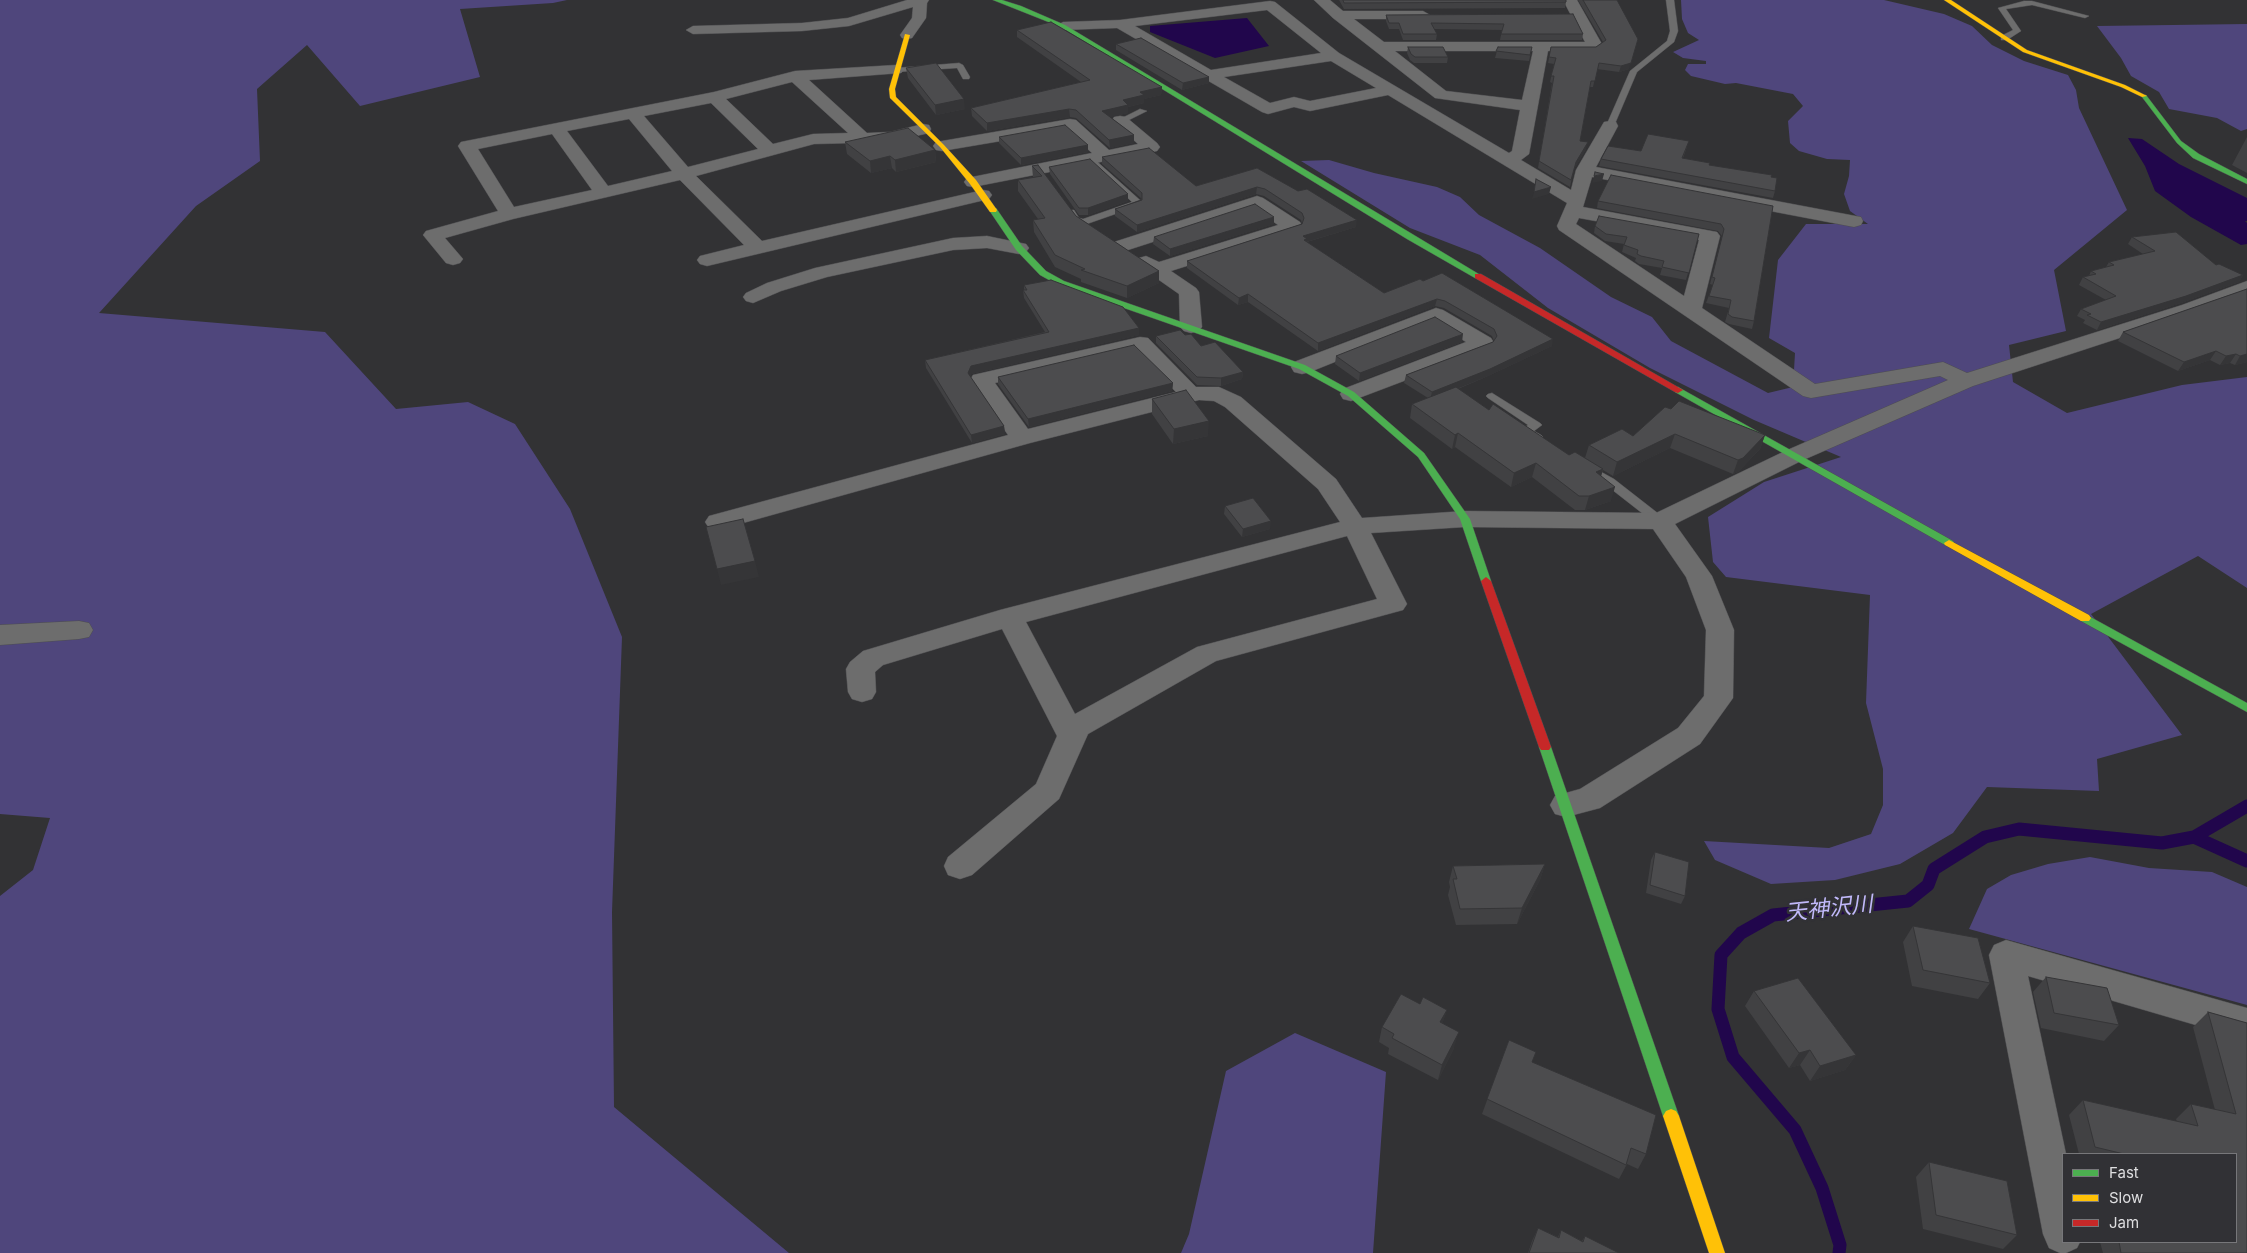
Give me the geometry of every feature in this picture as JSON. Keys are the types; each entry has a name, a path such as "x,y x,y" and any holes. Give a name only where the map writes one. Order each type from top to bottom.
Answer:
{"street":[{"path":"693,30 746,27 802,27 849,22 920,0 919,18 907,35 896,70 892,88 893,98 923,130 942,146 978,188 1019,248 1043,273 1061,283 1302,367 1351,394 1421,455 1465,519 1498,620 1566,806 1717,1253"},
{"path":"996,0 1019,7 1063,26 1410,237 1793,456 2247,708"},
{"path":"1321,0 1441,95 1530,106"},
{"path":"1381,47 1595,46 1570,0"},
{"path":"1947,0 2025,51 2124,86 2146,98 2179,142 2196,156 2247,182"},
{"path":"1063,26 1120,24 1270,5 1334,56 1509,160 1575,206 1710,236 1690,310"},
{"path":"1557,14 1577,14"},
{"path":"1338,15 1438,15"},
{"path":"1120,24 1268,109 1294,102 1310,106 1389,90"},
{"path":"1509,160 1520,154 1541,46"},
{"path":"1209,75 1334,56"},
{"path":"509,214 467,146 715,97 795,76 896,70"},
{"path":"795,76 862,136"},
{"path":"715,97 770,151"},
{"path":"632,113 684,174 758,248"},
{"path":"707,260 978,188 1151,147 1120,121"},
{"path":"942,146 1070,124 1099,158"},
{"path":"1610,126 1585,170 1575,206 1566,226 1811,391 1943,369 1965,381"},
{"path":"557,129 603,192"},
{"path":"453,259 433,235 509,214 684,174 813,139 890,136 923,130"},
{"path":"1585,170 1854,221"},
{"path":"1121,246 1257,202 1293,226 1156,269"},
{"path":"1084,222 1189,292 1191,328"},
{"path":"753,296 774,287 822,272 953,244 987,242 1019,248"},
{"path":"862,692 860,669 873,658 1010,617 1355,526 1465,519 1660,520 1793,456 1965,381 2189,309 2247,287"},
{"path":"1302,367 1436,314 1483,343 1351,394"},
{"path":"1022,438 981,380 1140,343 1191,395"},
{"path":"718,522 1022,438 1199,393 1220,394 1233,402 1327,484 1355,526 1393,604 1207,654 1076,726 1048,791 960,866"},
{"path":"1566,806 1589,799 1689,736 1718,698 1720,630 1699,576 1660,520"},
{"path":"1010,617 1072,736"},
{"path":"0,635 79,630"},
{"path":"2062,1229 2006,955 2247,1024"}],"lane":[{"path":"1610,126 1634,71 1670,42 1674,31 1670,0"},
{"path":"2004,38 2017,31 2002,8 2032,3 2085,16"},
{"path":"2052,17 2062,11"},
{"path":"896,70 959,65 966,77"},
{"path":"1120,121 1143,111"},
{"path":"1066,206 1076,220 1084,222 1138,204 1099,158"},
{"path":"1492,396 1536,425 1526,430 1551,446"},
{"path":"1576,461 1610,482 1660,520"}],"shaded area":[{"path":"0,0 567,0 553,3 460,9 480,77 360,106 307,45 257,89 260,161 196,206 99,313 325,332 396,409 468,402 515,424 570,509 622,637 612,912 614,1107 789,1253 0,1253 0,896 33,870 50,818 0,814"},
{"path":"1681,0 1884,0 1944,14 1972,26 1992,45 2024,61 2068,75 2076,90 2079,108 2127,210 2054,270 2066,331 2009,345 2013,382 2067,413 2182,385 2247,377 2247,588 2198,556 2091,614 2182,735 2097,759 2099,791 1987,787 1953,833 1900,864 1835,880 1771,884 1715,860 1704,841 1829,848 1871,834 1883,805 1883,769 1866,703 1870,595 1726,577 1713,562 1708,517 1764,482 1841,457 1754,420 1650,368 1548,308 1480,255 1410,228 1301,161 1329,160 1374,173 1437,187 1460,197 1479,215 1540,248 1611,297 1652,317 1671,341 1768,393 1793,387 1795,353 1769,338 1778,260 1806,224 1868,224 1850,211 1844,194 1849,176 1850,160 1827,159 1799,151 1790,143 1788,121 1803,106 1793,94 1736,83 1725,84 1691,76 1685,70 1688,64 1706,64 1706,61 1683,58 1673,52 1699,40 1688,33 1682,19"},
{"path":"1247,18 1269,46 1215,58 1150,32 1150,26"},
{"path":"2247,24 2247,129 2241,131 2217,118 2169,109 2159,92 2131,76 2121,58 2097,26"},
{"path":"2128,138 2142,139 2179,164 2247,198 2247,221 2245,221 2247,223 2247,244 2241,245 2191,217 2155,191 2145,166"},
{"path":"2090,857 2149,868 2212,872 2247,887 2247,1005 1969,929 1987,889 2011,875 2048,864"},
{"path":"1295,1033 1386,1072 1373,1253 1181,1253 1189,1234 1226,1071"}],"building":[{"path":"1343,0 1566,0 1566,2 1344,3"},
{"path":"1583,0 1617,0 1638,39 1631,63 1621,66 1599,63 1595,81 1591,81 1580,141 1588,142 1576,162 1571,180 1539,161 1554,76 1551,76 1556,58 1549,57 1551,47 1596,47 1606,40"},
{"path":"1573,14 1583,34 1501,34 1504,24 1431,23 1437,34 1403,34 1399,23 1389,23 1386,15"},
{"path":"1051,22 1162,87 1140,92 1144,95 1123,100 1128,105 1102,111 1134,135 1109,140 1076,110 1069,109 987,123 971,108 1090,80 1017,30"},
{"path":"1141,38 1209,77 1183,83 1116,44"},
{"path":"1408,47 1443,47 1448,57 1415,57 1411,54"},
{"path":"1498,47 1532,47 1530,55 1496,51"},
{"path":"936,63 964,99 935,105 906,68"},
{"path":"1065,125 1088,145 1021,158 999,137"},
{"path":"908,128 935,150 895,160 890,156 870,161 845,142"},
{"path":"1648,134 1689,141 1682,158 1710,163 1709,165 1772,175 1771,177 1777,178 1775,191 1601,159 1608,146 1641,151"},
{"path":"1149,148 1196,186 1257,168 1298,191 1307,189 1357,220 1303,236 1307,239 1304,240 1384,293 1442,273 1553,339 1490,369 1432,392 1406,375 1493,342 1497,336 1494,329 1445,301 1437,299 1318,343 1248,294 1239,298 1187,261 1302,224 1304,218 1302,213 1265,189 1257,187 1137,225 1115,209 1142,200 1142,193 1102,157"},
{"path":"1090,159 1128,194 1088,208 1079,208 1049,167"},
{"path":"1038,165 1076,216 1159,271 1127,286 1081,270 1085,269 1055,255 1033,220 1045,218 1018,180 1042,176 1032,166"},
{"path":"1595,172 1604,174 1594,176"},
{"path":"1611,175 1773,206 1754,321 1732,317 1728,314 1731,300 1709,296 1715,278 1712,277 1724,229 1721,224 1598,201"},
{"path":"1536,179 1551,187 1534,192"},
{"path":"1255,204 1274,217 1170,249 1154,237"},
{"path":"1599,216 1699,234 1689,273 1662,267 1664,261 1637,254 1638,250 1624,245 1627,237 1606,234 1595,226"},
{"path":"2176,232 2216,265 2219,264 2243,275 2186,296 2101,322 2087,315 2091,314 2081,309 2116,296 2083,277 2096,274 2091,271 2114,265 2109,262 2155,251 2132,237"},
{"path":"1051,280 1123,307 1139,328 971,366 968,373 1004,426 971,435 925,360 1049,332 1023,290 1027,290 1024,285"},
{"path":"2247,289 2247,354 2226,356 2216,351 2184,362 2123,332"},
{"path":"1435,317 1463,334 1360,373 1336,356"},
{"path":"1180,330 1185,335 1191,334 1201,346 1215,342 1243,372 1221,378 1197,377 1156,336"},
{"path":"1134,345 1173,383 1028,419 998,377"},
{"path":"1456,387 1489,410 1493,404 1569,455 1575,452 1603,469 1596,472 1615,487 1589,496 1579,496 1536,463 1514,473 1458,433 1455,435 1412,404"},
{"path":"1186,390 1209,421 1174,429 1152,399"},
{"path":"1679,401 1765,435 1743,458 1738,460 1675,434 1617,462 1589,445 1622,429 1633,436 1665,407 1671,409"},
{"path":"1253,498 1271,521 1243,529 1225,506"},
{"path":"743,519 755,561 717,569 706,527"},
{"path":"1655,852 1689,862 1685,896 1650,885"},
{"path":"1545,864 1522,908 1460,909 1453,879 1457,879 1453,866"},
{"path":"1913,926 1978,938 1990,983 1923,970"},
{"path":"2046,977 2107,988 2119,1025 2054,1013"},
{"path":"1798,978 1856,1055 1820,1066 1810,1050 1799,1053 1754,991"},
{"path":"1401,994 1420,1004 1423,997 1447,1010 1440,1022 1459,1032 1442,1065 1392,1038 1394,1034 1382,1027"},
{"path":"2208,1012 2247,1023 2247,1253 2121,1253 2119,1243 2237,1243 2237,1153 2120,1153 2095,1147 2083,1100 2198,1126 2191,1104 2236,1114"},
{"path":"1509,1040 1536,1052 1532,1062 1656,1115 1646,1154 1631,1148 1626,1165 1487,1099"},
{"path":"1929,1162 2007,1181 2017,1235 1936,1215"},
{"path":"1538,1228 1559,1238 1561,1230 1583,1242 1585,1236 1619,1253 1529,1253"}],"waterway":[{"name":"天神沢川","path":"2194,837 2247,806"},
{"name":"天神沢川","path":"1839,1253 1840,1245 1822,1188 1795,1130 1733,1057 1718,1009 1721,955 1741,933 1773,915 1908,901 1928,885 1934,869 1985,837 2019,829 2162,843 2194,837"},
{"path":"2194,837 2247,861"}],"traffic: fast":[{"path":"996,0 1019,7 1063,26 1410,237 1478,276"},
{"path":"2144,96 2179,142 2196,156 2247,182"},
{"path":"993,210 1019,248 1043,273 1061,283 1302,367 1351,394 1421,455 1465,519 1486,581"},
{"path":"1678,390 1949,543"},
{"path":"2085,618 2247,708"},
{"path":"1545,747 1671,1116"}],"traffic: slow":[{"path":"1947,0 2025,51 2123,86 2144,96"},
{"path":"907,35 892,89 893,98 942,146 973,182 993,210"},
{"path":"1949,543 2085,618"},
{"path":"1671,1116 1717,1253"}],"traffic: jam":[{"path":"1478,276 1678,390"},
{"path":"1486,581 1545,747"}]}
